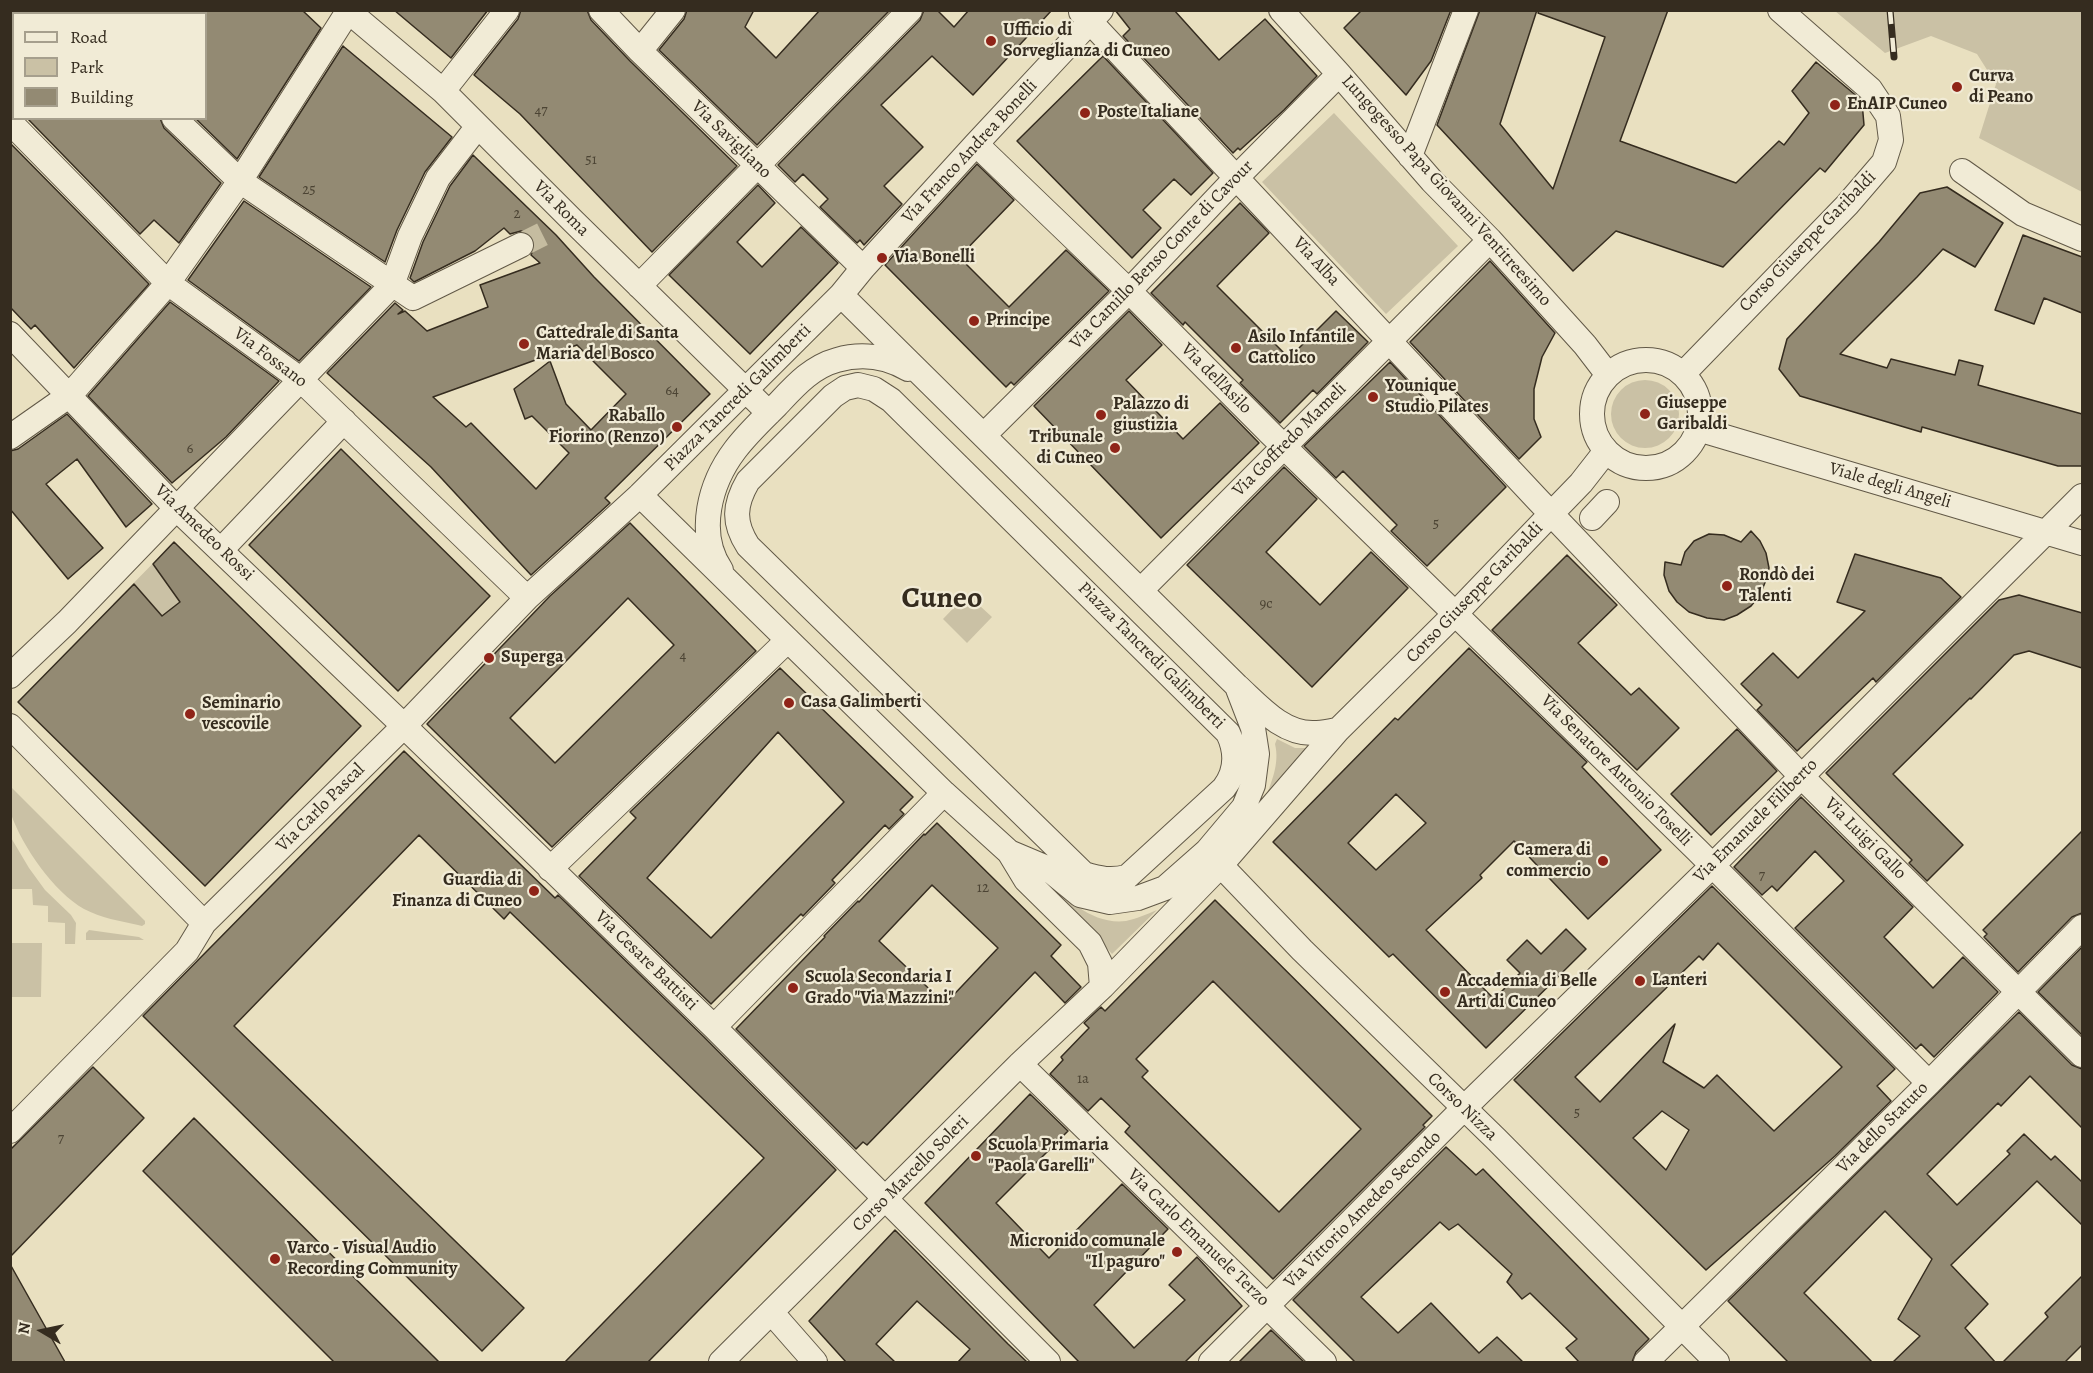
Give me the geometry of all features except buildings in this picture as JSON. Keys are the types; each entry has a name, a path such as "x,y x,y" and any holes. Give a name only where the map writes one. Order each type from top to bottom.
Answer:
{"street":[{"path":"443,90 507,10"},
{"name":"Via Savigliano","path":"601,10 757,167 863,268"},
{"path":"640,51 673,10"},
{"path":"639,286 910,10"},
{"name":"Lungogesso Papa Giovanni Ventitreesimo","path":"1281,10 1410,156 1585,345 1608,375"},
{"path":"1410,156 1466,10"},
{"name":"Corso Giuseppe Garibaldi","path":"1683,374 1847,205 1884,162 1891,140 1888,116 1870,89 1780,10"},
{"path":"10,437 70,395 168,283 240,181 348,11"},
{"name":"Via Roma","path":"348,11 443,90 478,126 562,226 639,286 769,412"},
{"name":"Via Franco Andrea Bonelli","path":"841,296 863,268 1090,14"},
{"name":"Via Alba","path":"1090,14 1236,177 1551,514"},
{"name":"Via Camillo Benso Conte di Cavour","path":"984,435 1130,291 1236,177 1339,74"},
{"path":"176,120 240,181 412,298 521,244"},
{"name":"Via Fossano","path":"10,122 168,283 300,379 527,598"},
{"path":"10,676 67,622 392,285 410,236 438,178 478,126"},
{"name":"Via dell'Asilo","path":"976,144 1130,291 1284,446 1456,613"},
{"path":"1962,171 2024,214 2082,239"},
{"name":"Via Goffredo Mameli","path":"1141,590 1490,240"},
{"name":"Piazza Tancredi Galimberti","path":"1102,987 1100,963 1090,943 1026,880 1009,852 944,793 640,495 841,296 1237,686 1279,723 1294,730 1312,733 1338,730"},
{"name":"Via Amedeo Rossi","path":"10,334 177,509 404,726"},
{"name":"Piazza Tancredi Galimberti","path":"730,584 711,548 707,523 711,499 720,473 735,449 769,412 813,371 835,360 859,355 882,358 901,365 925,380"},
{"path":"1637,360 1653,360 1669,365 1683,374 1696,393 1699,405 1698,429 1691,444 1680,456 1666,464 1650,468 1634,467 1619,461 1606,451 1597,437 1592,421 1595,396 1608,375 1621,366 1637,360"},
{"name":"Piazza Tancredi Galimberti","path":"858,385 874,389 891,400 1228,733 1234,746 1231,779 1219,793 1127,877 1114,880 1099,879 1084,874 748,546 739,532 736,520 741,492 757,471 833,396 845,388 858,385"},
{"path":"221,550 344,421"},
{"name":"Viale degli Angeli","path":"1698,429 2082,543"},
{"name":"Corso Giuseppe Garibaldi","path":"1338,730 1456,613 1581,483 1606,451"},
{"name":"Via Carlo Pascal","path":"10,1131 183,955 204,923 404,726 527,598 640,495"},
{"name":"Via Emanuele Filiberto","path":"1464,1108 1712,866 2082,496"},
{"name":"Via Luigi Gallo","path":"1551,514 1801,776 2082,1055"},
{"name":"Via Senatore Antonio Toselli","path":"1456,613 1929,1083"},
{"path":"550,869 788,640"},
{"name":"Piazza Tancredi Galimberti","path":"1009,852 1047,868 1080,895 1110,902 1138,898 1165,888 1214,858 1244,807 1253,785 1256,746 1253,728 1237,686"},
{"path":"10,726 204,923"},
{"name":"Via Cesare Battisti","path":"404,726 714,1027 1048,1362"},
{"name":"Piazza Tancredi Galimberti","path":"1102,987 1214,858 1338,730"},
{"path":"714,1027 944,793"},
{"name":"Corso Nizza","path":"1214,858 1302,950 1464,1108 1717,1362"},
{"name":"Via dello Statuto","path":"1646,1362 1929,1083 2082,927"},
{"name":"Corso Marcello Soleri","path":"721,1362 1020,1064 1102,987"},
{"name":"Via Carlo Emanuele Terzo","path":"1020,1064 1324,1362"},
{"name":"Via Vittorio Amedeo Secondo","path":"1211,1362 1464,1108"},
{"path":"772,1313 815,1362"}],"green space":[{"path":"1835,11 2082,11 2082,192 1979,138 1996,84 1977,54 1931,36 1885,53"},
{"path":"1334,113 1458,246 1386,314 1262,182"},
{"path":"1645,380 1658,383 1669,390 1676,401 1679,414 1676,427 1669,438 1658,445 1645,448 1632,445 1621,438 1614,427 1611,414 1614,401 1621,390 1632,383"},
{"path":"174,542 213,581 153,643 113,604"},
{"path":"967,594 992,617 967,643 943,619"},
{"path":"1277,739 1295,748 1317,748 1264,802 1276,766 1275,744"},
{"path":"10,786 145,921 145,924 142,926 97,915 84,909 61,891 40,867 16,827 10,811"},
{"path":"10,836 45,890 71,915 76,923 75,944 65,944 65,923 48,922 48,906 33,905 32,889 11,889"},
{"path":"1044,879 1081,909 1102,919 1126,921 1157,910 1112,954 1088,927 1042,883"},
{"path":"89,930 139,937 144,940 86,940 86,933"},
{"path":"11,943 42,943 41,997 11,997"}],"tunnel":[{"path":"521,245 551,230"}],"railway":[{"path":"1890,10 1894,57"}],"place":[{"name":"Ufficio di Sorveglianza di Cuneo","path":"991,41"},
{"name":"Curva di Peano","path":"1957,87"},
{"name":"EnAIP Cuneo","path":"1835,105"},
{"name":"Poste Italiane","path":"1085,113"},
{"name":"Via Bonelli","path":"882,258"},
{"name":"Principe","path":"974,321"},
{"name":"Cattedrale di Santa Maria del Bosco","path":"524,344"},
{"name":"Asilo Infantile Cattolico","path":"1236,348"},
{"name":"Younique Studio Pilates","path":"1373,397"},
{"name":"Giuseppe Garibaldi","path":"1645,414"},
{"name":"Palazzo di giustizia","path":"1101,415"},
{"name":"Raballo Fiorino (Renzo)","path":"677,427"},
{"name":"Tribunale di Cuneo","path":"1115,448"},
{"name":"Rondò dei Talenti","path":"1727,586"},
{"name":"Superga","path":"489,658"},
{"name":"Casa Galimberti","path":"789,703"},
{"name":"Seminario vescovile","path":"190,714"},
{"name":"Camera di commercio","path":"1603,861"},
{"name":"Guardia di Finanza di Cuneo","path":"534,891"},
{"name":"Lanteri","path":"1640,981"},
{"name":"Scuola Secondaria I Grado \"Via Mazzini\"","path":"793,988"},
{"name":"Accademia di Belle Arti di Cuneo","path":"1445,992"},
{"name":"Scuola Primaria \"Paola Garelli\"","path":"976,1156"},
{"name":"Micronido comunale \"Il paguro\"","path":"1177,1252"},
{"name":"Varco - Visual Audio Recording Community","path":"275,1259"}],"district":[{"name":"Cuneo","path":"942,600"}]}
